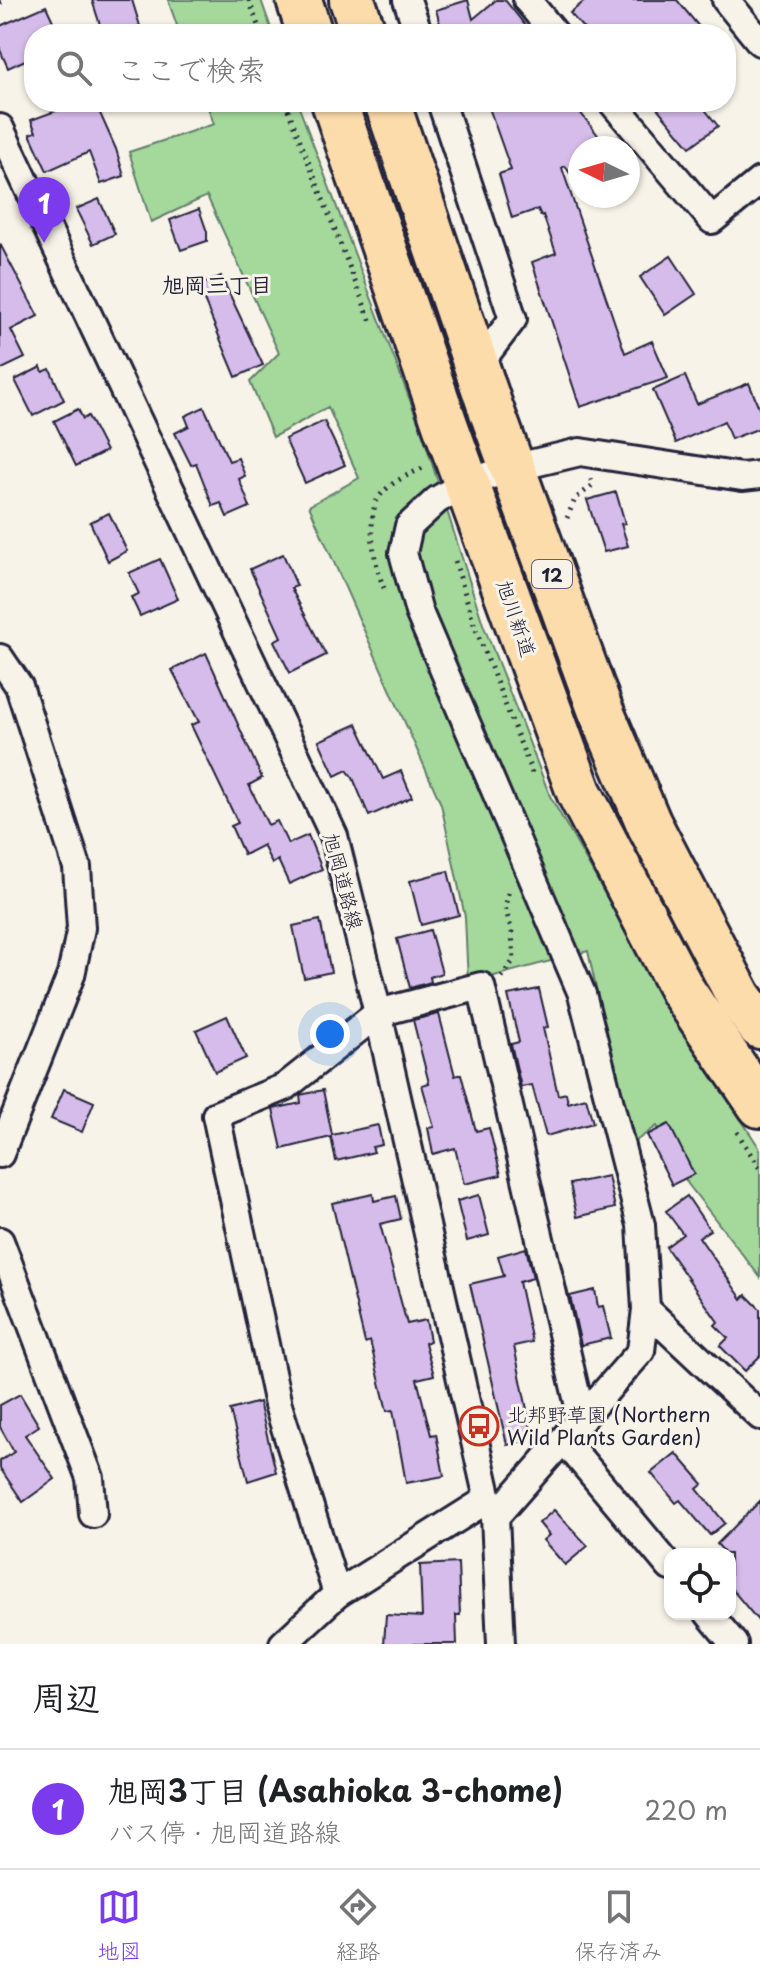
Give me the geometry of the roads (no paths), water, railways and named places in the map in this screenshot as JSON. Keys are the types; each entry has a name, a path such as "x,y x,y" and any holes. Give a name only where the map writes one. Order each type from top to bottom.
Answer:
{"highway":[{"path":"299,0 307,24"},
{"path":"352,0 360,24"},
{"name":"旭川新道","path":"337,112 466,483 579,792 682,990 760,1105"},
{"name":"12","path":"390,112 600,709 649,824 739,997 760,1026"}],"street":[{"path":"407,0 415,24"},
{"path":"527,0 547,24"},
{"path":"726,0 760,42"},
{"path":"444,112 513,319 478,365"},
{"path":"620,112 712,220 760,181"},
{"name":"旭岡道路線","path":"0,128 334,836 492,1508 501,1644"},
{"path":"283,1644 337,1594 492,1508 564,1440 641,1351 646,1309 641,1225 582,994 419,612 403,553 409,526 437,500 466,483 580,452 742,477 760,475"},
{"path":"0,658 19,686 77,867 81,928 71,975 0,1154"},
{"path":"337,1594 278,1405 216,1115 285,1087 378,1013 481,986 582,1419"},
{"path":"0,1241 90,1478 93,1514"},
{"path":"646,1309 760,1416"},
{"path":"564,1440 664,1560"},
{"path":"714,1620 734,1644"}],"place":[{"name":"旭岡3丁目 (Asahioka 3-chome)","path":"44,243"},
{"name":"北邦野草園 (Northern Wild Plants Garden)","path":"479,1426"}],"district":[{"name":"旭岡三丁目","path":"217,283"}]}
